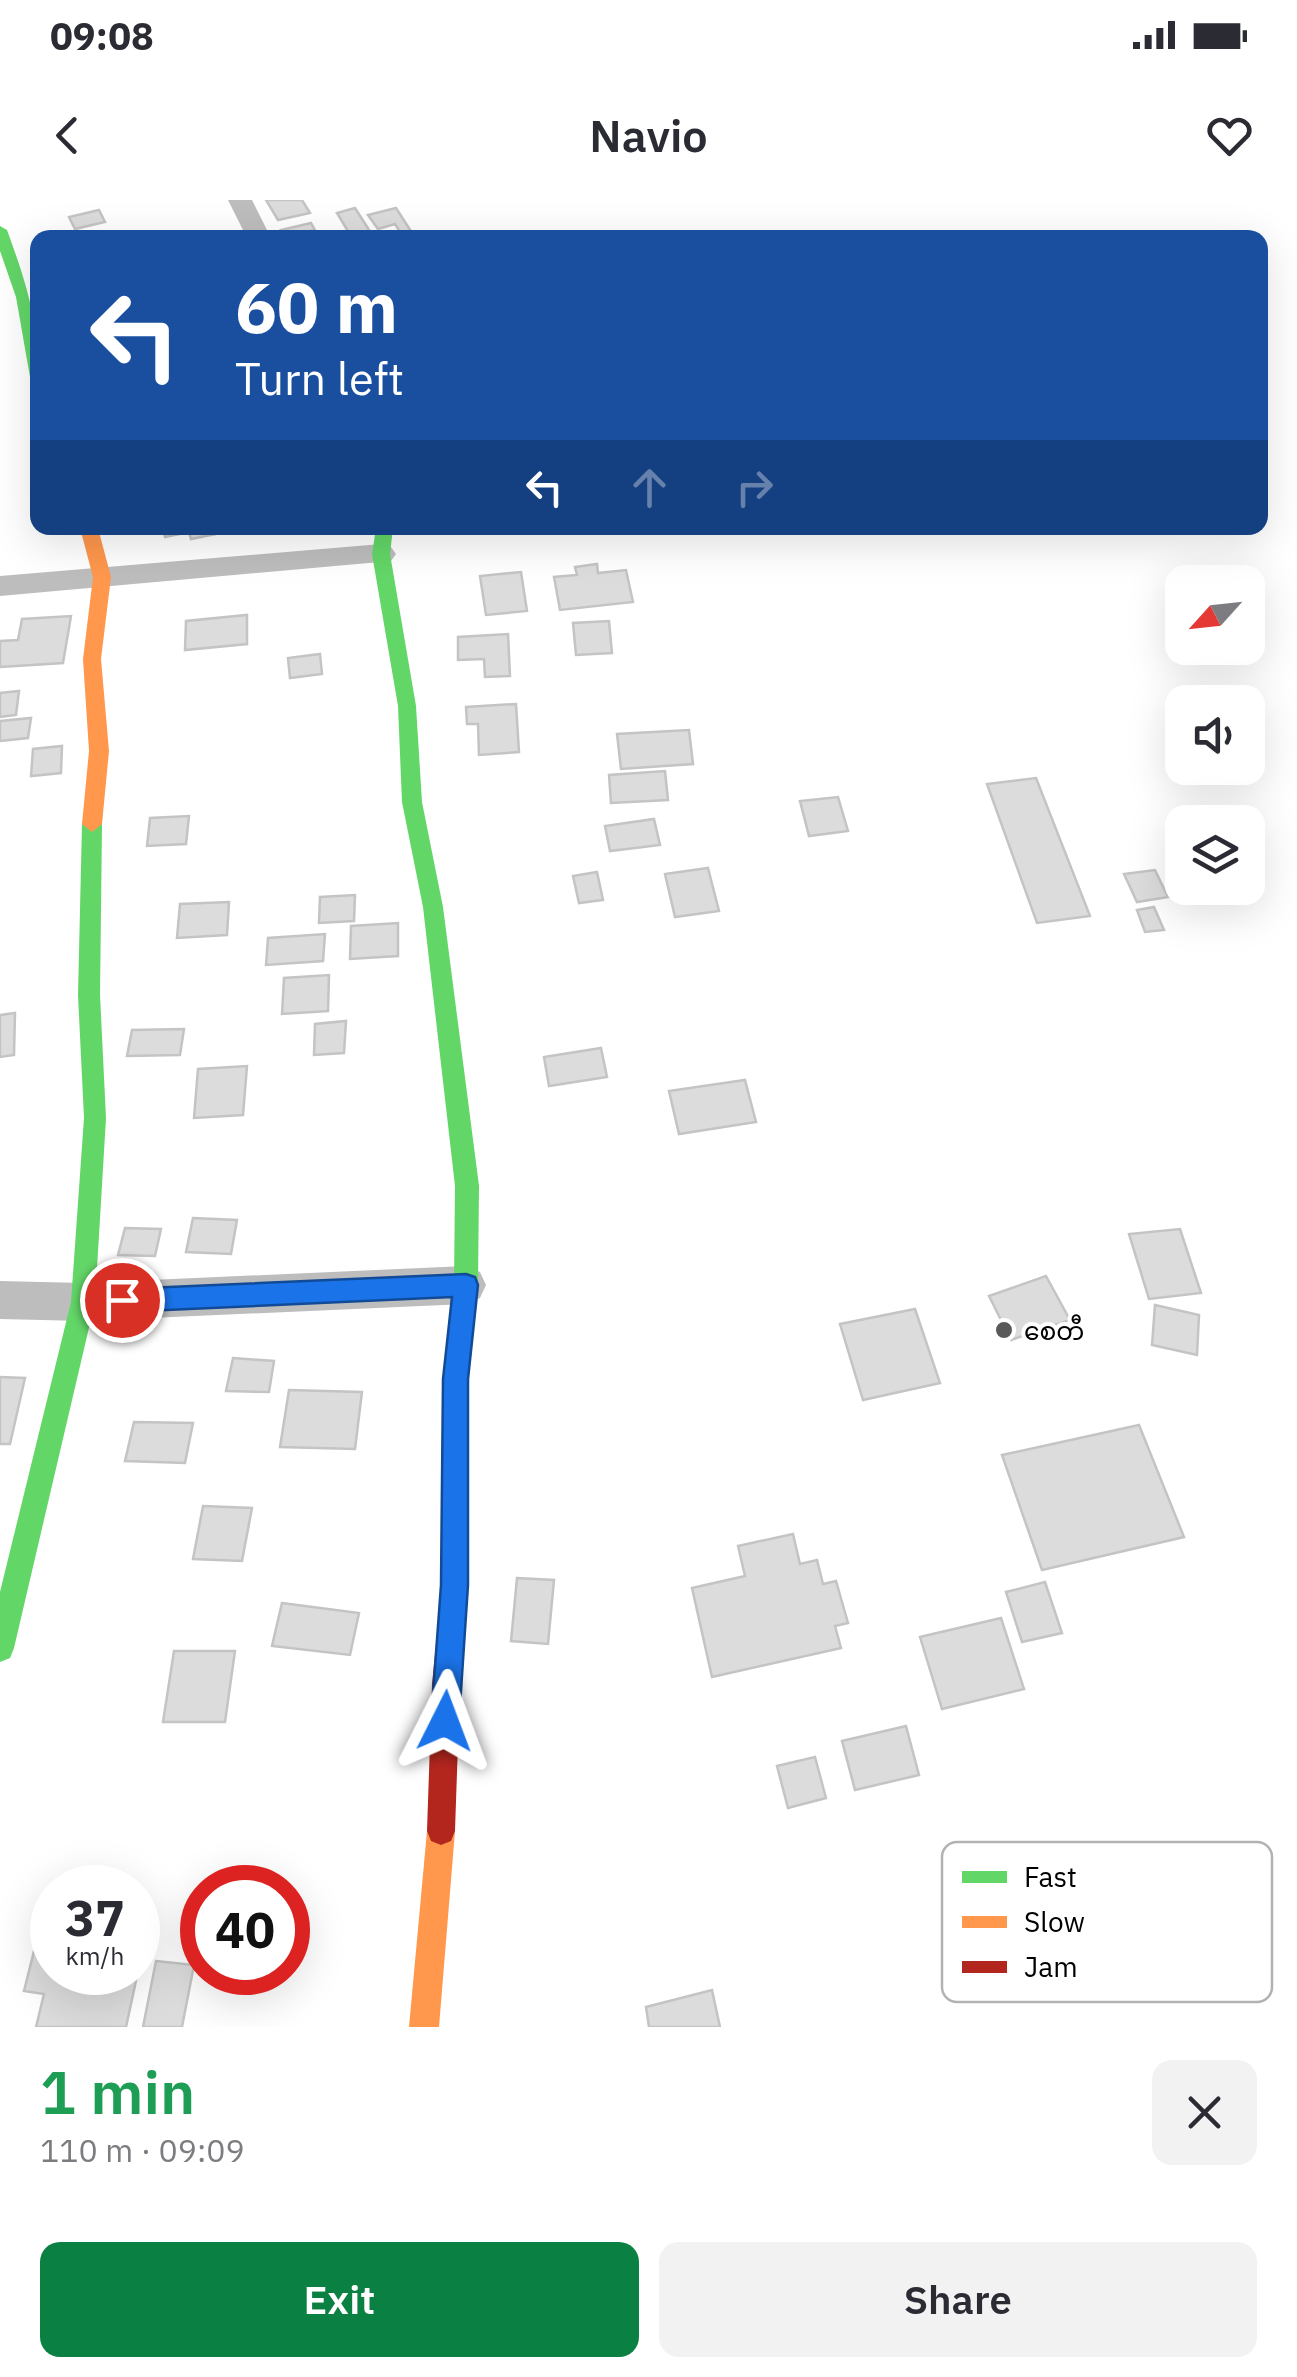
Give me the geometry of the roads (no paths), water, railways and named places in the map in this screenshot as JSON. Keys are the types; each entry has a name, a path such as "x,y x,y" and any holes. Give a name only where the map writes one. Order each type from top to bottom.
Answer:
{"street":[{"path":"240,200 255,230"},
{"path":"0,230 24,297 30,331"},
{"path":"0,1648 84,1302 95,1118 88,996 88,850 99,751 92,660 102,578 91,535"},
{"path":"0,586 102,578 383,541 407,706 412,802 433,907 467,1186 466,1285 455,1379 455,1585 446,1684 440,1869 424,2027"},
{"path":"0,1300 84,1302 466,1285"}],"place":[{"name":"စေတီ","path":"1004,1330"}]}
